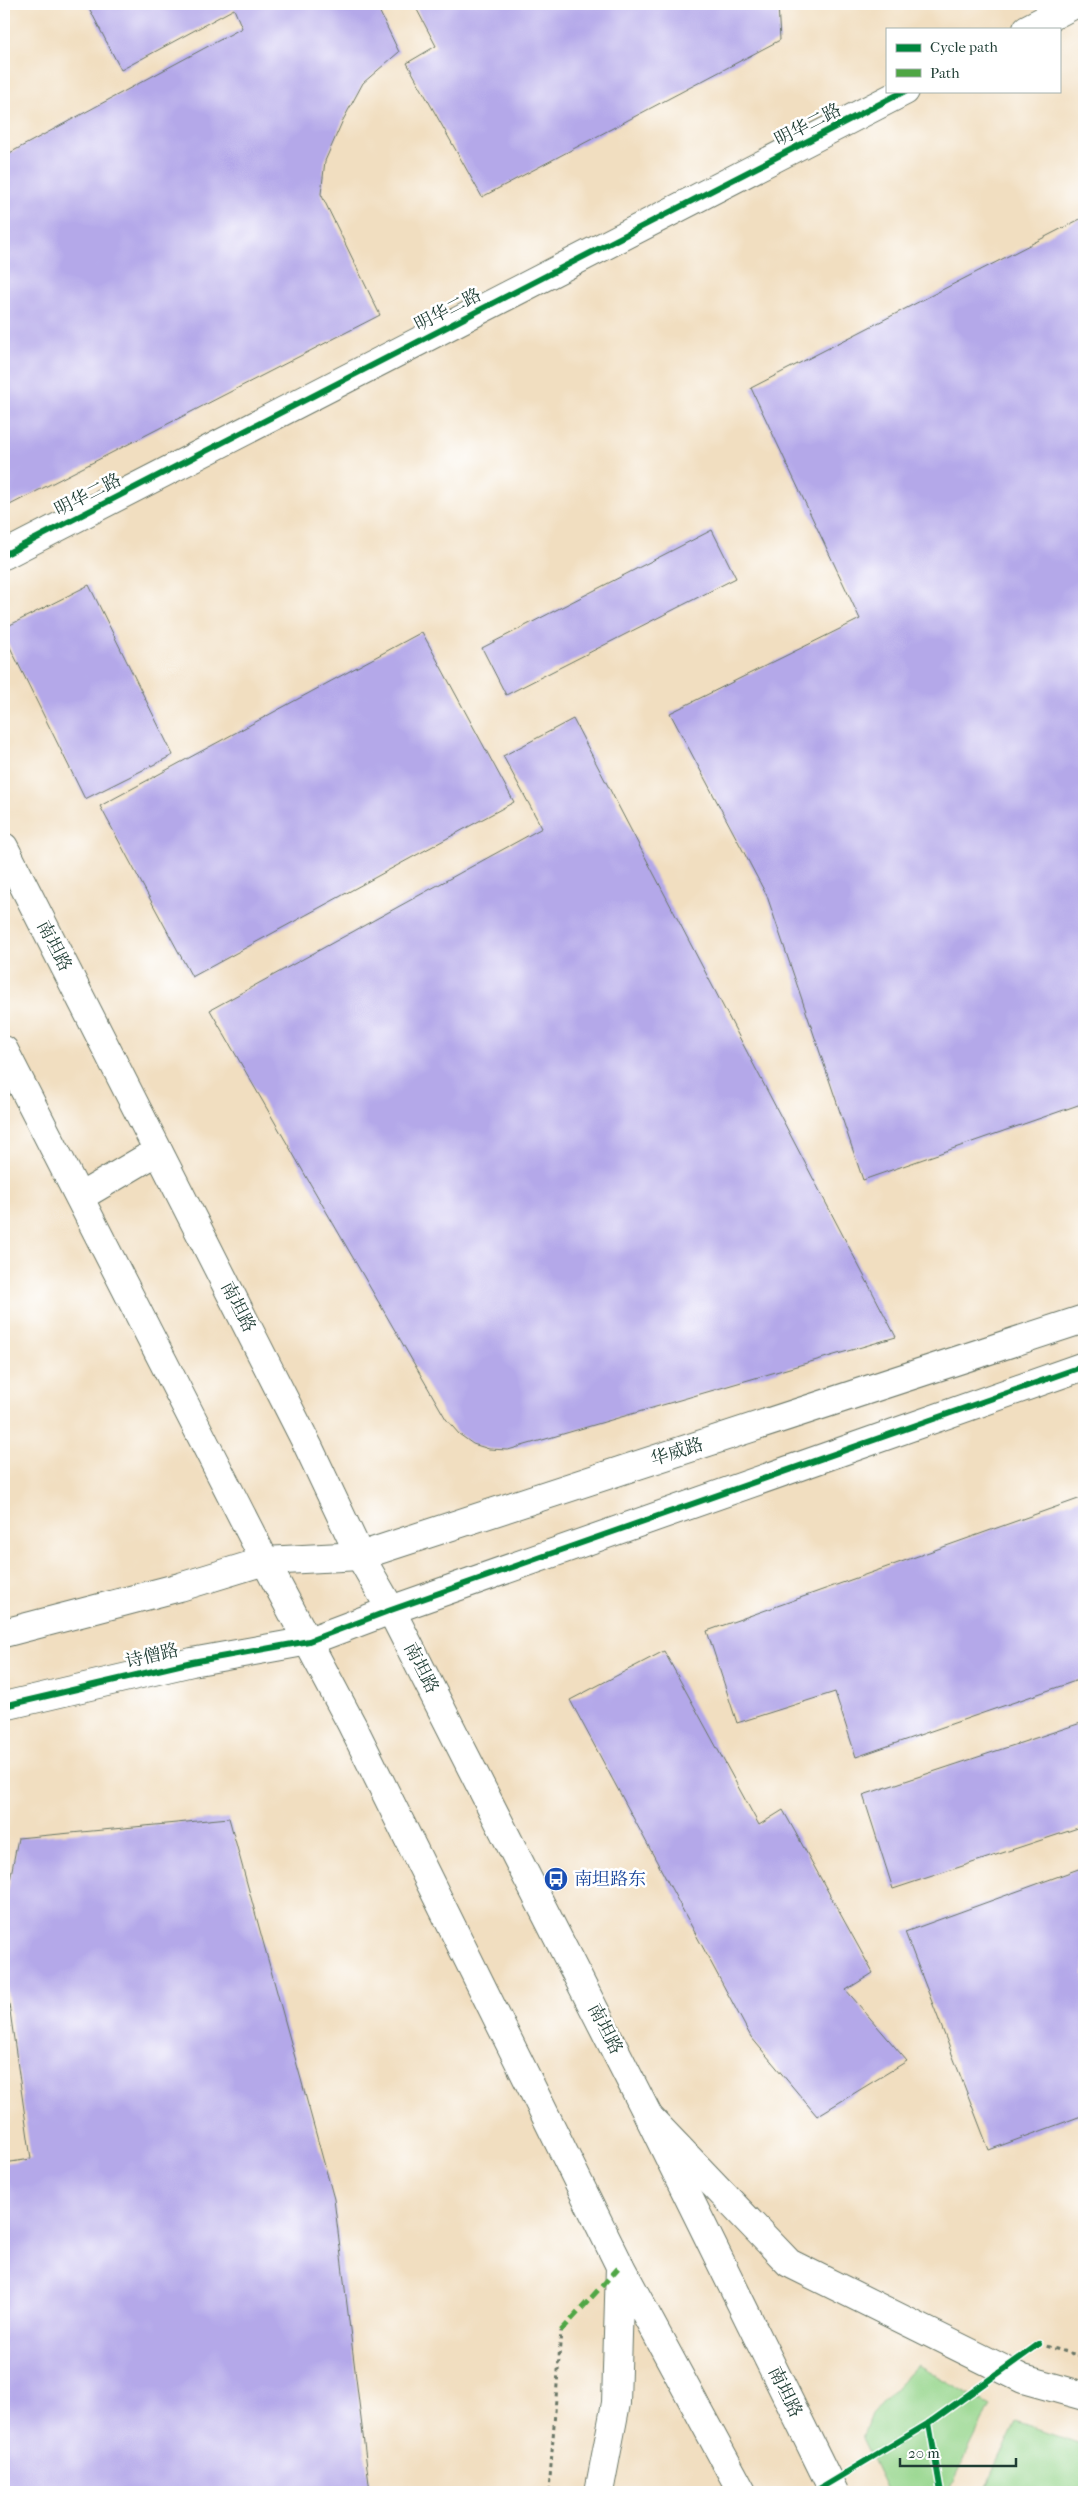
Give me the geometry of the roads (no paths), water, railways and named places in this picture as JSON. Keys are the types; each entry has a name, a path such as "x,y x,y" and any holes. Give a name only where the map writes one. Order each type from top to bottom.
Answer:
{"main road":[{"path":"1029,28 1076,4"},
{"name":"明华二路","path":"4,555 903,92"},
{"name":"南坦路","path":"4,847 308,1446 360,1556 391,1610 649,2117 834,2492"},
{"path":"4,1050 265,1561 310,1641 620,2266 742,2492"},
{"path":"80,1197 158,1151"},
{"name":"华威路","path":"265,1561 360,1556 1084,1319"},
{"name":"诗僧路","path":"4,1706 192,1662 310,1641 391,1610 1084,1366"},
{"path":"4,1633 180,1587 265,1561"},
{"path":"649,2117 789,2263 1023,2378 1084,2396"},
{"path":"599,2492 616,2403 620,2266"}],"place":[{"name":"南坦路东","path":"556,1879"}]}
